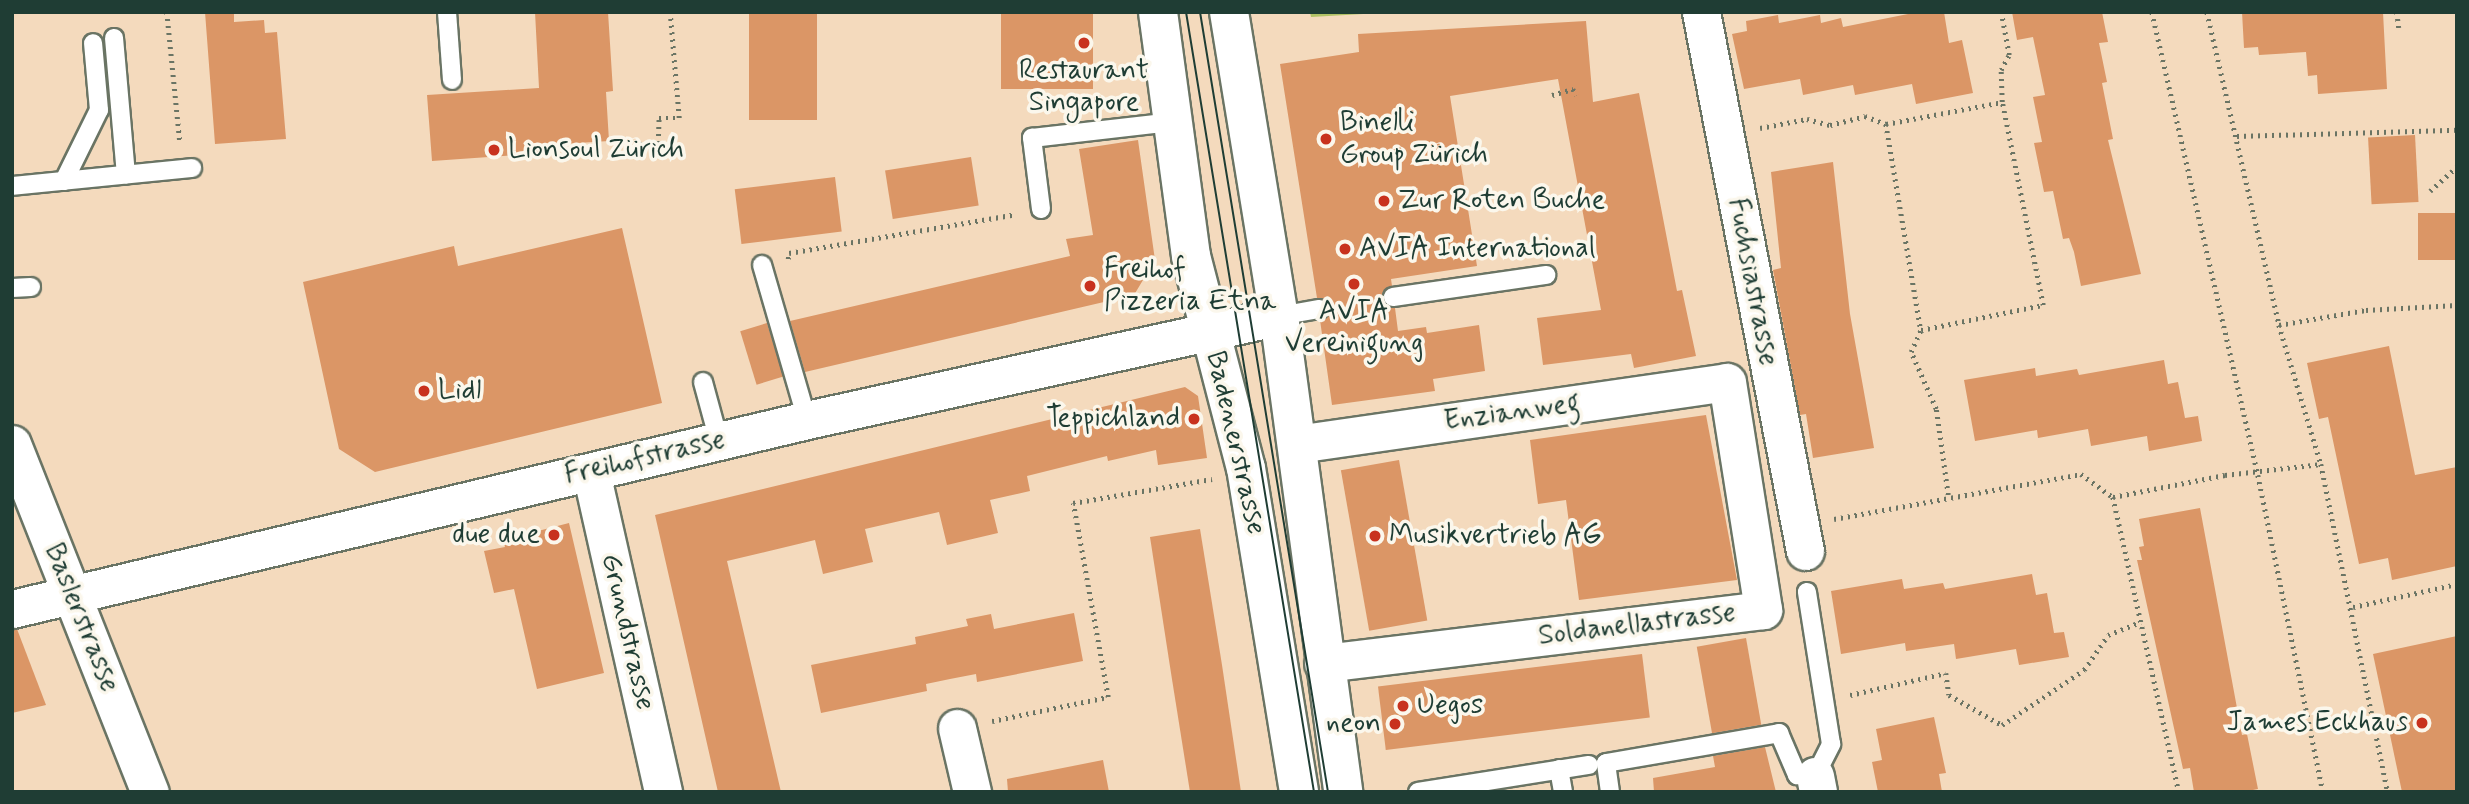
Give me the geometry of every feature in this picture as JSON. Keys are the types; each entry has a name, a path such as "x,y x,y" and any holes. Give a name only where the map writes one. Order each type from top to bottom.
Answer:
{"street":[{"name":"Badenerstrasse","path":"1158,12 1191,256 1208,331 1246,468 1299,792"},
{"name":"Badenerstrasse","path":"1229,12 1279,316 1323,663 1343,792"},
{"name":"Fuchsiastrasse","path":"1701,12 1802,539"},
{"name":"Freihofstrasse","path":"12,609 807,420 1279,316"},
{"name":"Enzianweg","path":"1297,444 1727,382"},
{"name":"Soldanellastrasse","path":"1323,663 1763,610 1727,382"},
{"name":"Baslerstrasse","path":"12,444 150,792"},
{"name":"Grundstrasse","path":"591,472 663,792"},
{"path":"957,728 972,792"}],"lane":[{"path":"447,12 452,80"},
{"path":"114,38 126,174"},
{"path":"64,181 99,110 93,43"},
{"path":"1041,209 1032,138 1172,122"},
{"path":"12,186 187,168"},
{"path":"762,265 807,420"},
{"path":"1393,297 1546,275"},
{"path":"12,288 31,287"},
{"path":"1279,316 1319,309"},
{"path":"703,382 719,441"},
{"path":"1610,792 1606,763 1779,733 1797,775 1817,784 1831,744 1807,592"},
{"path":"1418,792 1589,765"},
{"path":"1559,769 1563,792"}],"path":[{"path":"167,12 187,168"},
{"path":"640,144 657,143 659,117 679,118 670,12"},
{"path":"1921,330 2043,306 2002,102 2001,70 2009,55 2001,12"},
{"path":"2152,12 2258,475 2323,792"},
{"path":"2207,12 2279,325 2321,464 2353,607 2388,792"},
{"path":"2397,12 2399,29"},
{"path":"1552,95 1573,89 1576,95"},
{"path":"1725,135 1807,119 1830,125 1865,116 1886,124 2002,102"},
{"path":"1886,124 1921,330 1911,352 1936,408 1948,495"},
{"path":"2237,135 2457,130"},
{"path":"2430,191 2457,167"},
{"path":"769,291 784,285 789,253 1041,209"},
{"path":"2279,325 2366,310 2457,305"},
{"path":"2113,497 2225,475 2258,475 2321,464"},
{"path":"1802,539 1948,495 2081,474 2113,497 2179,792"},
{"path":"957,728 1108,697 1073,503 1223,477"},
{"path":"2353,607 2457,584"},
{"path":"1825,701 1947,673 1950,695 2003,725 2084,670 2109,635 2140,622"}],"green space":[{"path":"1310,12 1398,12 1311,17"}],"building":[{"path":"205,12 234,12 234,22 264,20 265,33 277,32 286,139 215,144"},
{"path":"535,12 608,12 613,91 606,92 609,141 546,145 547,153 432,161 427,95 539,88"},
{"path":"749,12 817,12 817,120 749,120"},
{"path":"1001,12 1093,12 1093,89 1001,89"},
{"path":"1918,12 1944,12 1949,43 1962,40 1973,93 1916,104 1912,84 1855,95 1853,85 1803,95 1800,79 1744,89 1732,34 1747,31 1746,21 1778,15 1779,23 1820,15 1821,23 1841,18 1843,27"},
{"path":"2012,12 2102,12 2108,42 2099,43 2107,82 2102,83 2113,139 2108,140 2141,274 2081,286 2069,238 2063,239 2053,191 2044,192 2034,143 2042,142 2033,97 2045,95 2033,37 2017,40"},
{"path":"2242,12 2383,12 2387,89 2318,94 2317,75 2308,76 2306,52 2259,55 2258,47 2244,48"},
{"path":"1586,21 1593,102 1639,93 1677,291 1682,290 1696,356 1634,368 1631,354 1543,365 1537,318 1601,310 1558,79 1450,96 1477,266 1391,279 1392,286 1382,293 1385,305 1395,308 1398,331 1426,327 1427,333 1479,325 1485,371 1433,379 1435,391 1332,405 1320,320 1330,308 1317,298 1280,64 1359,52 1358,34"},
{"path":"2415,135 2419,202 2372,204 2368,137"},
{"path":"1138,140 1155,260 1134,295 805,372 790,321 1070,256 1066,239 1093,235 1079,149"},
{"path":"971,157 979,205 893,219 885,171"},
{"path":"1833,162 1850,314 1874,448 1813,458 1806,414 1800,415 1773,270 1781,268 1771,172"},
{"path":"835,177 842,232 741,244 735,189"},
{"path":"2418,213 2457,213 2457,260 2418,260"},
{"path":"622,228 662,403 375,472 339,449 303,282 454,246 458,266"},
{"path":"767,323 783,377 757,385 740,331"},
{"path":"2389,346 2415,475 2457,467 2457,566 2392,580 2388,558 2359,564 2328,417 2319,419 2307,363"},
{"path":"2164,360 2168,384 2178,382 2185,418 2198,416 2202,441 2149,451 2147,436 2091,446 2088,429 2038,438 2037,430 1975,441 1964,380 2035,368 2036,376 2077,369 2079,375"},
{"path":"1185,387 1198,396 1207,458 1158,465 1156,450 1108,461 1107,456 1027,476 1030,491 990,500 998,533 947,545 939,512 865,529 873,562 823,574 815,540 727,561 781,792 718,792 655,515"},
{"path":"1706,415 1737,580 1579,600 1566,500 1538,504 1530,440"},
{"path":"1399,460 1427,621 1369,631 1341,470"},
{"path":"2200,508 2242,735 2247,734 2258,789 2243,792 2194,792 2190,768 2183,769 2137,560 2142,560 2139,547 2144,546 2139,519"},
{"path":"569,523 604,673 537,689 514,589 494,593 484,551 505,547 503,540"},
{"path":"1200,529 1241,792 1190,792 1171,673 1150,537"},
{"path":"2032,574 2036,595 2047,593 2054,633 2064,632 2069,657 2019,665 2016,649 1956,659 1954,644 1906,651 1905,643 1841,654 1831,591 1902,579 1904,589 1943,583 1945,589"},
{"path":"1074,613 1083,661 977,682 976,674 950,679 926,684 927,691 821,713 811,665 916,644 915,637 968,626 966,619 991,614 994,629"},
{"path":"12,629 17,629 46,705 12,713"},
{"name":"James Eckhaus","path":"2457,636 2457,792 2402,792 2373,654"},
{"path":"1746,638 1761,725 1712,733 1697,647"},
{"path":"1642,654 1650,718 1386,750 1378,686"},
{"path":"1934,717 1946,773 1939,774 1942,792 1878,792 1872,762 1882,760 1876,729"},
{"path":"1765,747 1776,792 1654,792 1653,778 1715,767 1713,756"},
{"path":"1103,760 1109,792 1008,792 1007,779"}],"tram line":[{"path":"1186,12 1314,792"},
{"path":"1200,12 1328,792"}],"place":[{"name":"Restaurant Singapore","path":"1084,43"},
{"name":"Binelli Group Zürich","path":"1326,139"},
{"name":"Lionsoul Zürich","path":"494,150"},
{"name":"Zur Roten Buche","path":"1384,201"},
{"name":"AVIA International","path":"1345,249"},
{"name":"AVIA Vereinigung","path":"1354,284"},
{"name":"Freihof Pizzeria Etna","path":"1090,286"},
{"name":"Lidl","path":"424,391"},
{"name":"Teppichland","path":"1194,419"},
{"name":"due due","path":"554,535"},
{"name":"Musikvertrieb AG","path":"1375,536"},
{"name":"Uegos","path":"1403,706"},
{"name":"James Eckhaus","path":"2422,723"},
{"name":"neon","path":"1395,724"}]}
